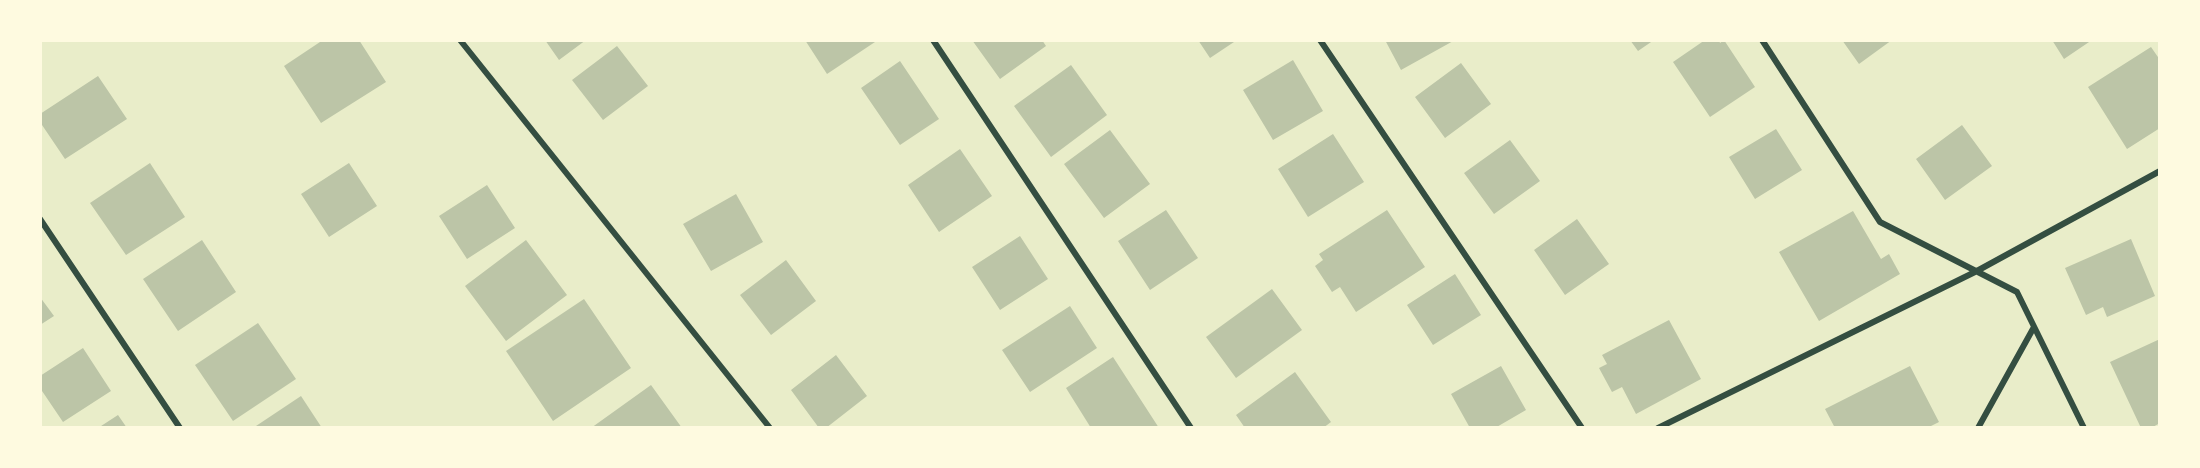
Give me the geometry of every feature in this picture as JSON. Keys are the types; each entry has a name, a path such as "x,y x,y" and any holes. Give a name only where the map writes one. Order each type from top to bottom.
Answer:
{"street":[{"path":"460,40 770,428"},
{"path":"933,40 1191,428"},
{"path":"1320,40 1582,428"},
{"path":"1762,40 1880,222 2017,292 2084,428"},
{"path":"1658,428 1975,272 2160,171"},
{"path":"40,219 180,428"},
{"path":"1978,428 2034,327"}],"building":[{"path":"323,40 359,40 386,82 321,123 284,66"},
{"path":"545,40 586,40 559,60"},
{"path":"805,40 878,40 827,74"},
{"path":"972,40 1042,40 1046,46 1000,79"},
{"path":"1198,40 1237,40 1210,58"},
{"path":"1385,40 1455,40 1401,70"},
{"path":"1630,40 1654,40 1638,51"},
{"path":"1705,40 1719,40 1720,43 1724,40 1755,87 1710,117 1673,62"},
{"path":"1842,40 1892,40 1859,64"},
{"path":"2052,40 2092,40 2064,59"},
{"path":"617,46 648,86 603,120 572,80"},
{"path":"2151,47 2160,60 2160,128 2127,149 2088,87"},
{"path":"1293,60 1323,111 1273,140 1243,90"},
{"path":"900,61 939,119 900,145 861,88"},
{"path":"1461,63 1491,104 1445,138 1415,97"},
{"path":"1071,65 1107,115 1051,157 1014,106"},
{"path":"98,76 127,119 65,159 40,122 40,114"},
{"path":"1962,125 1992,166 1945,200 1916,159"},
{"path":"1776,129 1802,170 1755,199 1729,157"},
{"path":"1110,130 1150,184 1104,218 1064,164"},
{"path":"1333,134 1364,182 1308,217 1278,169"},
{"path":"1510,140 1540,181 1494,214 1464,173"},
{"path":"960,149 992,196 939,232 908,185"},
{"path":"150,163 185,217 126,255 90,203"},
{"path":"349,163 377,206 329,237 301,194"},
{"path":"487,185 515,228 467,259 439,216"},
{"path":"736,194 763,242 711,271 683,224"},
{"path":"1166,210 1198,258 1150,290 1118,241"},
{"path":"1387,210 1425,267 1356,312 1340,287 1332,292 1315,266 1323,260 1319,254"},
{"path":"1853,211 1881,259 1889,254 1900,274 1819,321 1779,252"},
{"path":"1577,219 1609,264 1565,295 1534,250"},
{"path":"1020,236 1048,279 1000,310 972,267"},
{"path":"2131,239 2155,296 2107,317 2103,307 2086,315 2065,268"},
{"path":"202,240 236,292 178,331 143,279"},
{"path":"526,240 567,295 506,341 465,286"},
{"path":"786,260 816,301 771,335 740,295"},
{"path":"1455,274 1481,315 1433,345 1407,305"},
{"path":"1272,289 1302,330 1236,378 1206,337"},
{"path":"40,297 54,316 40,325"},
{"path":"584,299 631,368 553,421 506,351"},
{"path":"1070,306 1097,348 1030,392 1002,350"},
{"path":"1669,320 1701,379 1636,414 1622,387 1612,392 1599,368 1607,364 1602,355"},
{"path":"258,323 296,379 233,421 195,365"},
{"path":"2160,339 2160,423 2151,428 2141,428 2110,362"},
{"path":"83,348 111,391 63,422 40,388 40,376"},
{"path":"836,355 867,396 826,428 819,428 791,390"},
{"path":"1113,357 1159,428 1091,428 1066,388"},
{"path":"1501,366 1526,410 1495,428 1470,428 1451,394"},
{"path":"1910,366 1939,422 1927,428 1835,428 1825,409"},
{"path":"1295,372 1331,422 1323,428 1245,428 1236,415"},
{"path":"651,385 682,428 591,428"},
{"path":"301,396 322,428 253,428"},
{"path":"118,415 127,428 98,428"}]}
